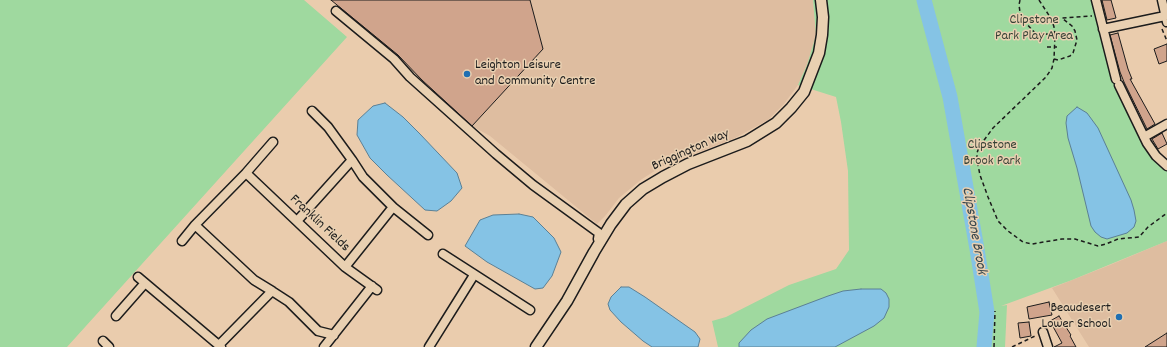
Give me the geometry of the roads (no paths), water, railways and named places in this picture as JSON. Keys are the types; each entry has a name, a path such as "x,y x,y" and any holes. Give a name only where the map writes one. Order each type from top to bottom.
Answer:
{"street":[{"name":"Briggington Way","path":"536,347 568,301 611,224 626,204 644,189 663,177 688,164 747,141 776,124 791,108 804,92 819,53 823,23 821,0"},
{"path":"1096,0 1118,82 1144,137 1156,156 1167,166"},
{"path":"1103,28 1166,19 1162,0"},
{"path":"336,11 394,59 410,77 496,154 533,185 599,233 598,239 601,241"},
{"path":"312,111 328,128 352,160 362,177 393,207 428,235"},
{"path":"1144,137 1167,124"},
{"path":"182,241 195,225 246,173 273,142"},
{"path":"297,221 352,160"},
{"name":"Franklin Fields","path":"246,173 345,267 374,288 334,335"},
{"path":"345,267 393,207"},
{"path":"195,225 254,280 289,302 318,331 334,335 324,347"},
{"path":"443,254 530,310"},
{"path":"429,347 474,275"},
{"path":"138,277 220,346 272,290"},
{"path":"116,316 145,283"},
{"path":"1043,332 1048,347"}],"water":[{"path":"385,103 403,117 457,173 462,188 451,201 437,211 425,210 387,175 370,158 357,135 358,120 373,106"},
{"path":"1077,107 1087,113 1098,128 1131,200 1136,221 1134,227 1127,233 1107,239 1101,237 1091,226 1068,138 1066,123 1067,116"},
{"path":"519,214 533,217 554,238 561,252 552,276 543,288 535,289 487,262 465,246 480,220 493,215"},
{"path":"621,287 629,287 695,332 700,339 698,347 652,347 643,341 621,322 610,310 608,304 611,297"},
{"path":"881,289 886,293 889,299 889,307 884,318 874,326 835,347 739,347 739,343 751,330 767,319 843,291"}],"waterway":[{"name":"Clipstone Brook","path":"924,0 950,97 977,249 987,312 984,347"}],"place":[{"name":"Leighton Leisure and Community Centre","path":"467,74"},
{"name":"Beaudesert Lower School","path":"1119,317"}],"park label":[{"name":"Clipstone Park Play Area","path":"1034,30"},
{"name":"Clipstone Brook Park","path":"992,154"}]}
